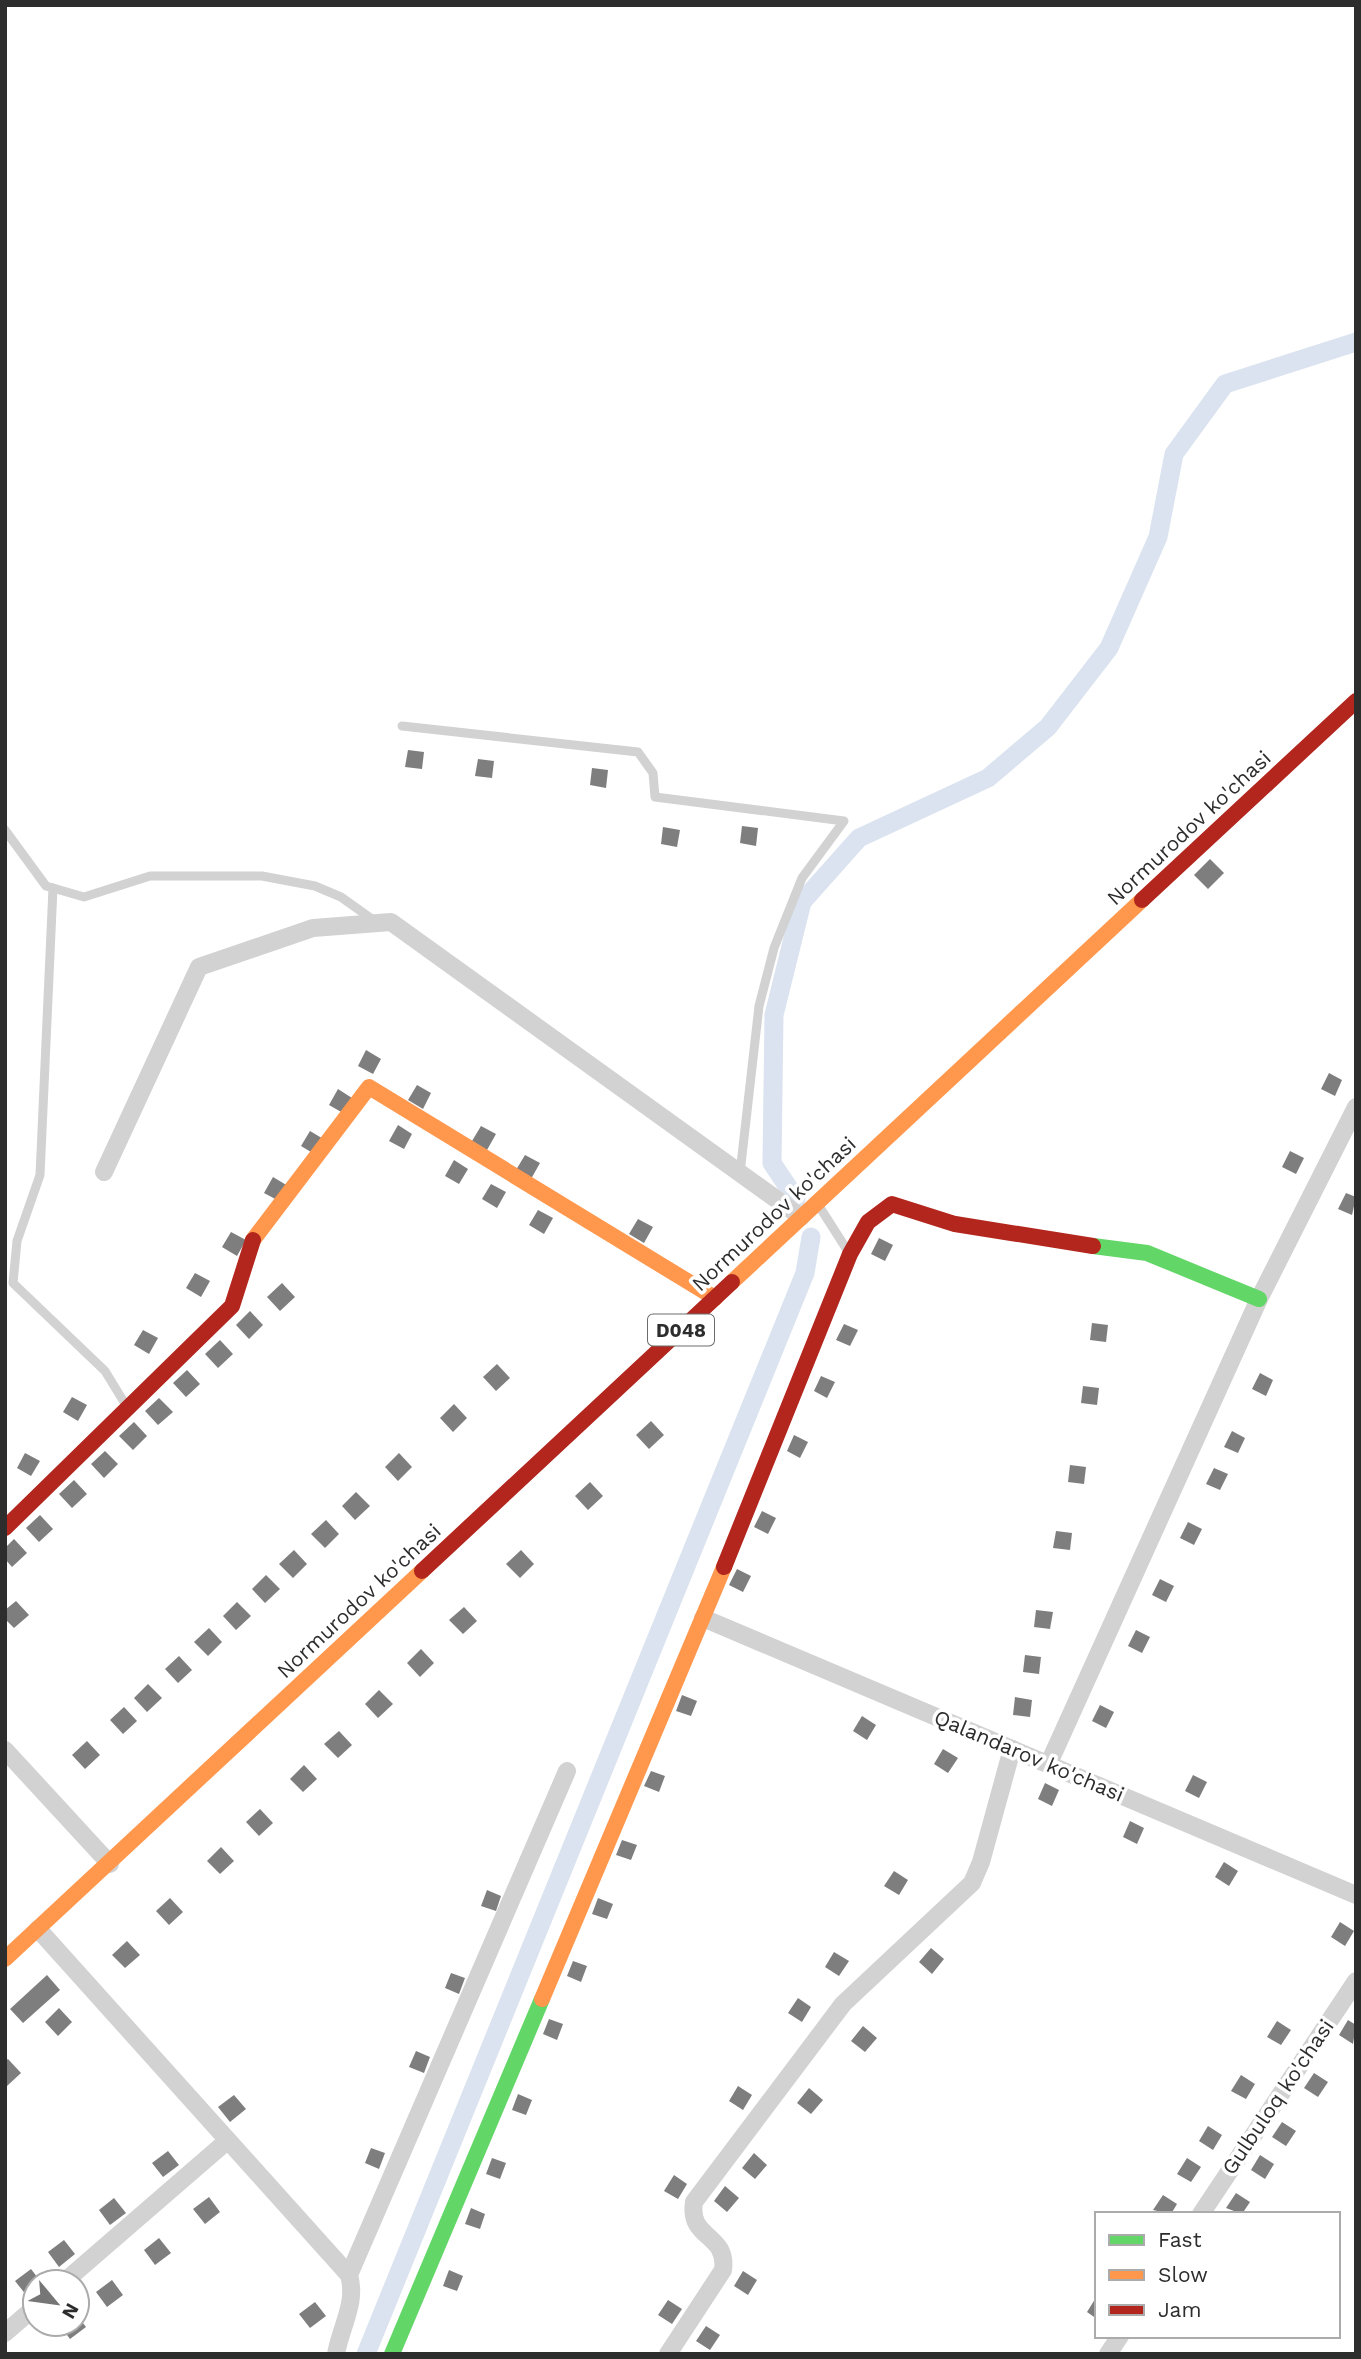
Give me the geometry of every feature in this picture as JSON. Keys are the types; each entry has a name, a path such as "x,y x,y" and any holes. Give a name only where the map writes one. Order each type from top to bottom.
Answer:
{"street":[{"name":"Normurodov ko'chasi","path":"5,1959 1356,701"},
{"path":"104,1172 199,967 313,929 391,922 801,1217"},
{"path":"5,1528 232,1306 255,1235 369,1087 715,1298"},
{"path":"1049,1763 1259,1299 1356,1107"},
{"path":"392,2354 703,1618 850,1254 868,1222 892,1204 955,1224 1006,1234 1147,1253 1259,1299"},
{"name":"Qalandarov ko'chasi","path":"703,1618 1356,1895"},
{"path":"668,2354 723,2270 725,2258 721,2247 696,2227 692,2216 694,2202 843,2004 972,1883 981,1862 1012,1749"},
{"path":"5,1750 110,1864"},
{"path":"349,2275 567,1771"},
{"path":"38,1929 349,2275 353,2290 351,2305 339,2335 336,2354"},
{"name":"Gulbuloq ko'chasi","path":"1202,2212 1356,1981"},
{"path":"80,2268 226,2141"},
{"path":"5,2333 21,2319"},
{"path":"1108,2354 1119,2338"}],"lane":[{"path":"402,726 638,752 653,772 655,796 844,821 802,878 774,948 759,1006 740,1173"},
{"path":"5,830 46,886 84,897 150,876 262,876 316,886 341,897 377,923"},
{"path":"53,888 40,1175 17,1241 13,1283 105,1371 128,1408"},
{"path":"817,1203 850,1254"}],"building":[{"path":"408,750 424,752 422,769 405,767"},
{"path":"478,759 494,761 492,778 475,776"},
{"path":"592,768 608,770 606,788 590,785"},
{"path":"742,826 758,828 756,846 740,843"},
{"path":"663,827 680,830 677,847 661,844"},
{"path":"1210,859 1224,873 1208,889 1194,875"},
{"path":"366,1050 381,1059 373,1074 358,1066"},
{"path":"1329,1073 1342,1080 1335,1096 1321,1089"},
{"path":"417,1085 431,1093 423,1109 408,1100"},
{"path":"338,1089 352,1098 343,1113 329,1105"},
{"path":"398,1125 412,1134 404,1149 389,1141"},
{"path":"481,1126 496,1134 487,1150 472,1141"},
{"path":"310,1131 325,1140 316,1155 301,1146"},
{"path":"1290,1151 1304,1158 1296,1174 1282,1167"},
{"path":"525,1155 540,1163 531,1179 516,1170"},
{"path":"454,1160 468,1169 459,1184 445,1176"},
{"path":"273,1177 288,1186 279,1201 264,1193"},
{"path":"491,1184 506,1192 497,1208 482,1199"},
{"path":"1346,1193 1356,1197 1352,1215 1338,1209"},
{"path":"538,1210 553,1218 544,1234 529,1225"},
{"path":"638,1219 653,1227 644,1243 629,1234"},
{"path":"231,1232 246,1240 237,1256 222,1247"},
{"path":"879,1238 893,1245 885,1261 871,1254"},
{"path":"195,1273 210,1281 201,1297 186,1288"},
{"path":"282,1283 295,1297 280,1311 267,1297"},
{"path":"250,1311 263,1325 249,1339 236,1325"},
{"path":"1092,1323 1108,1325 1106,1342 1090,1340"},
{"path":"844,1324 858,1330 850,1346 836,1340"},
{"path":"143,1330 158,1338 149,1354 134,1345"},
{"path":"220,1340 233,1354 218,1368 205,1354"},
{"path":"497,1364 510,1378 496,1391 483,1377"},
{"path":"187,1370 200,1384 186,1397 173,1383"},
{"path":"1260,1373 1273,1380 1266,1396 1252,1389"},
{"path":"821,1376 835,1382 827,1398 814,1391"},
{"path":"1083,1386 1099,1388 1097,1405 1081,1403"},
{"path":"72,1397 87,1405 78,1421 63,1412"},
{"path":"159,1398 173,1412 158,1425 145,1411"},
{"path":"454,1404 467,1418 453,1432 440,1418"},
{"path":"651,1421 664,1435 649,1449 636,1435"},
{"path":"134,1422 147,1436 133,1450 119,1436"},
{"path":"1232,1431 1245,1438 1238,1453 1224,1447"},
{"path":"794,1435 808,1442 800,1458 787,1451"},
{"path":"105,1451 118,1464 104,1478 91,1464"},
{"path":"25,1453 40,1461 31,1476 17,1468"},
{"path":"399,1453 412,1467 398,1481 385,1467"},
{"path":"1070,1465 1086,1467 1084,1484 1068,1482"},
{"path":"1214,1468 1228,1474 1220,1490 1206,1484"},
{"path":"74,1480 87,1494 72,1508 59,1494"},
{"path":"590,1482 603,1496 588,1510 575,1496"},
{"path":"356,1492 370,1506 355,1520 342,1506"},
{"path":"762,1511 776,1518 768,1534 754,1527"},
{"path":"40,1515 53,1529 39,1542 26,1528"},
{"path":"326,1520 339,1534 325,1548 311,1534"},
{"path":"1188,1522 1202,1529 1194,1545 1180,1538"},
{"path":"1056,1531 1072,1533 1070,1550 1053,1548"},
{"path":"14,1539 27,1553 12,1567 5,1559 5,1548"},
{"path":"294,1550 307,1564 293,1578 279,1564"},
{"path":"521,1550 534,1564 520,1578 506,1564"},
{"path":"737,1569 751,1576 743,1592 729,1585"},
{"path":"266,1575 280,1589 265,1603 252,1589"},
{"path":"1160,1579 1174,1586 1166,1602 1152,1595"},
{"path":"16,1601 29,1615 14,1628 5,1619 5,1610"},
{"path":"237,1602 251,1616 236,1630 223,1616"},
{"path":"464,1607 477,1621 463,1634 449,1620"},
{"path":"1036,1610 1053,1612 1050,1629 1034,1627"},
{"path":"209,1628 222,1642 208,1656 194,1642"},
{"path":"1136,1630 1150,1637 1142,1653 1128,1646"},
{"path":"421,1649 434,1663 420,1677 407,1663"},
{"path":"1025,1655 1041,1657 1039,1674 1023,1672"},
{"path":"179,1656 192,1670 178,1683 165,1669"},
{"path":"148,1684 162,1698 147,1712 134,1698"},
{"path":"379,1690 393,1704 378,1718 365,1704"},
{"path":"682,1695 697,1701 691,1716 676,1711"},
{"path":"1015,1697 1032,1700 1030,1717 1013,1715"},
{"path":"1100,1705 1114,1712 1106,1728 1092,1721"},
{"path":"124,1707 137,1721 123,1734 110,1720"},
{"path":"862,1716 876,1725 867,1740 853,1731"},
{"path":"339,1731 352,1745 338,1758 324,1744"},
{"path":"87,1741 100,1755 85,1769 72,1755"},
{"path":"943,1749 958,1758 948,1773 934,1764"},
{"path":"304,1765 317,1779 303,1792 290,1779"},
{"path":"651,1771 665,1776 659,1792 644,1786"},
{"path":"1193,1775 1207,1782 1199,1798 1185,1791"},
{"path":"1045,1783 1059,1790 1052,1806 1038,1799"},
{"path":"260,1809 273,1823 259,1836 246,1822"},
{"path":"1130,1821 1144,1828 1137,1844 1123,1837"},
{"path":"622,1840 637,1845 631,1860 616,1855"},
{"path":"221,1847 234,1861 220,1874 207,1861"},
{"path":"1224,1862 1238,1871 1229,1886 1215,1877"},
{"path":"894,1871 908,1880 899,1895 884,1886"},
{"path":"487,1890 501,1896 496,1911 481,1906"},
{"path":"170,1898 183,1912 169,1925 156,1911"},
{"path":"598,1898 613,1904 607,1919 592,1914"},
{"path":"1340,1922 1354,1931 1345,1946 1331,1937"},
{"path":"127,1941 140,1955 125,1968 112,1955"},
{"path":"931,1948 944,1959 932,1974 919,1962"},
{"path":"834,1952 849,1961 839,1976 825,1967"},
{"path":"573,1961 587,1966 581,1982 567,1976"},
{"path":"451,1973 465,1978 459,1994 445,1988"},
{"path":"47,1975 60,1990 23,2023 10,2009"},
{"path":"798,1998 811,2007 802,2022 788,2013"},
{"path":"59,2008 72,2022 58,2036 45,2022"},
{"path":"549,2019 563,2024 557,2040 543,2034"},
{"path":"1348,2020 1356,2025 1353,2044 1339,2035"},
{"path":"1277,2021 1291,2030 1281,2045 1267,2037"},
{"path":"863,2026 877,2038 865,2052 851,2041"},
{"path":"416,2051 430,2057 424,2073 409,2067"},
{"path":"8,2059 21,2073 7,2086 5,2061"},
{"path":"1314,2073 1328,2082 1318,2097 1304,2088"},
{"path":"1241,2075 1255,2084 1246,2099 1231,2091"},
{"path":"738,2086 752,2095 743,2110 729,2101"},
{"path":"809,2088 823,2100 811,2114 797,2103"},
{"path":"518,2094 532,2100 526,2115 512,2110"},
{"path":"234,2095 246,2109 230,2122 218,2107"},
{"path":"1282,2122 1296,2131 1286,2146 1272,2137"},
{"path":"1208,2126 1222,2135 1213,2150 1199,2141"},
{"path":"371,2148 385,2153 379,2169 365,2163"},
{"path":"168,2151 179,2165 163,2177 152,2163"},
{"path":"754,2153 767,2165 755,2179 742,2168"},
{"path":"1260,2155 1274,2164 1265,2179 1251,2170"},
{"path":"492,2158 506,2163 500,2179 486,2174"},
{"path":"1187,2158 1201,2167 1191,2182 1177,2174"},
{"path":"674,2175 687,2184 678,2199 664,2191"},
{"path":"725,2186 739,2198 727,2212 714,2201"},
{"path":"1236,2193 1250,2202 1243,2212 1226,2208"},
{"path":"1163,2195 1177,2204 1172,2212 1153,2210"},
{"path":"209,2197 220,2212 205,2224 193,2209"},
{"path":"114,2198 126,2213 110,2225 99,2210"},
{"path":"471,2208 485,2214 480,2229 465,2224"},
{"path":"159,2238 171,2253 155,2265 144,2250"},
{"path":"64,2240 75,2254 59,2267 48,2252"},
{"path":"449,2270 463,2276 457,2291 443,2286"},
{"path":"743,2271 757,2280 748,2295 734,2286"},
{"path":"21,2276 21,2288 15,2281"},
{"path":"112,2280 123,2295 107,2307 96,2292"},
{"path":"1095,2299 1095,2318 1087,2312"},
{"path":"668,2300 682,2309 672,2324 658,2315"},
{"path":"315,2302 326,2316 310,2328 299,2314"},
{"path":"706,2326 720,2335 710,2350 696,2341"}],"waterway":[{"path":"796,1199 772,1163 774,1015 802,902 859,838 988,778 1048,727 1109,648 1158,537 1174,454 1225,384 1356,342"},
{"path":"366,2354 805,1273 811,1237"}],"traffic: fast":[{"path":"1093,1246 1147,1253 1259,1299"},
{"path":"392,2354 542,1999"}],"traffic: slow":[{"path":"732,1282 1142,900"},
{"path":"253,1240 369,1087 715,1298"},
{"path":"542,1999 724,1567"},
{"path":"5,1959 422,1571"}],"traffic: jam":[{"path":"1142,900 1356,701"},
{"path":"724,1567 850,1254 868,1222 892,1204 955,1224 1093,1246"},
{"path":"5,1528 232,1306 253,1240"},
{"path":"422,1571 732,1282"}]}
